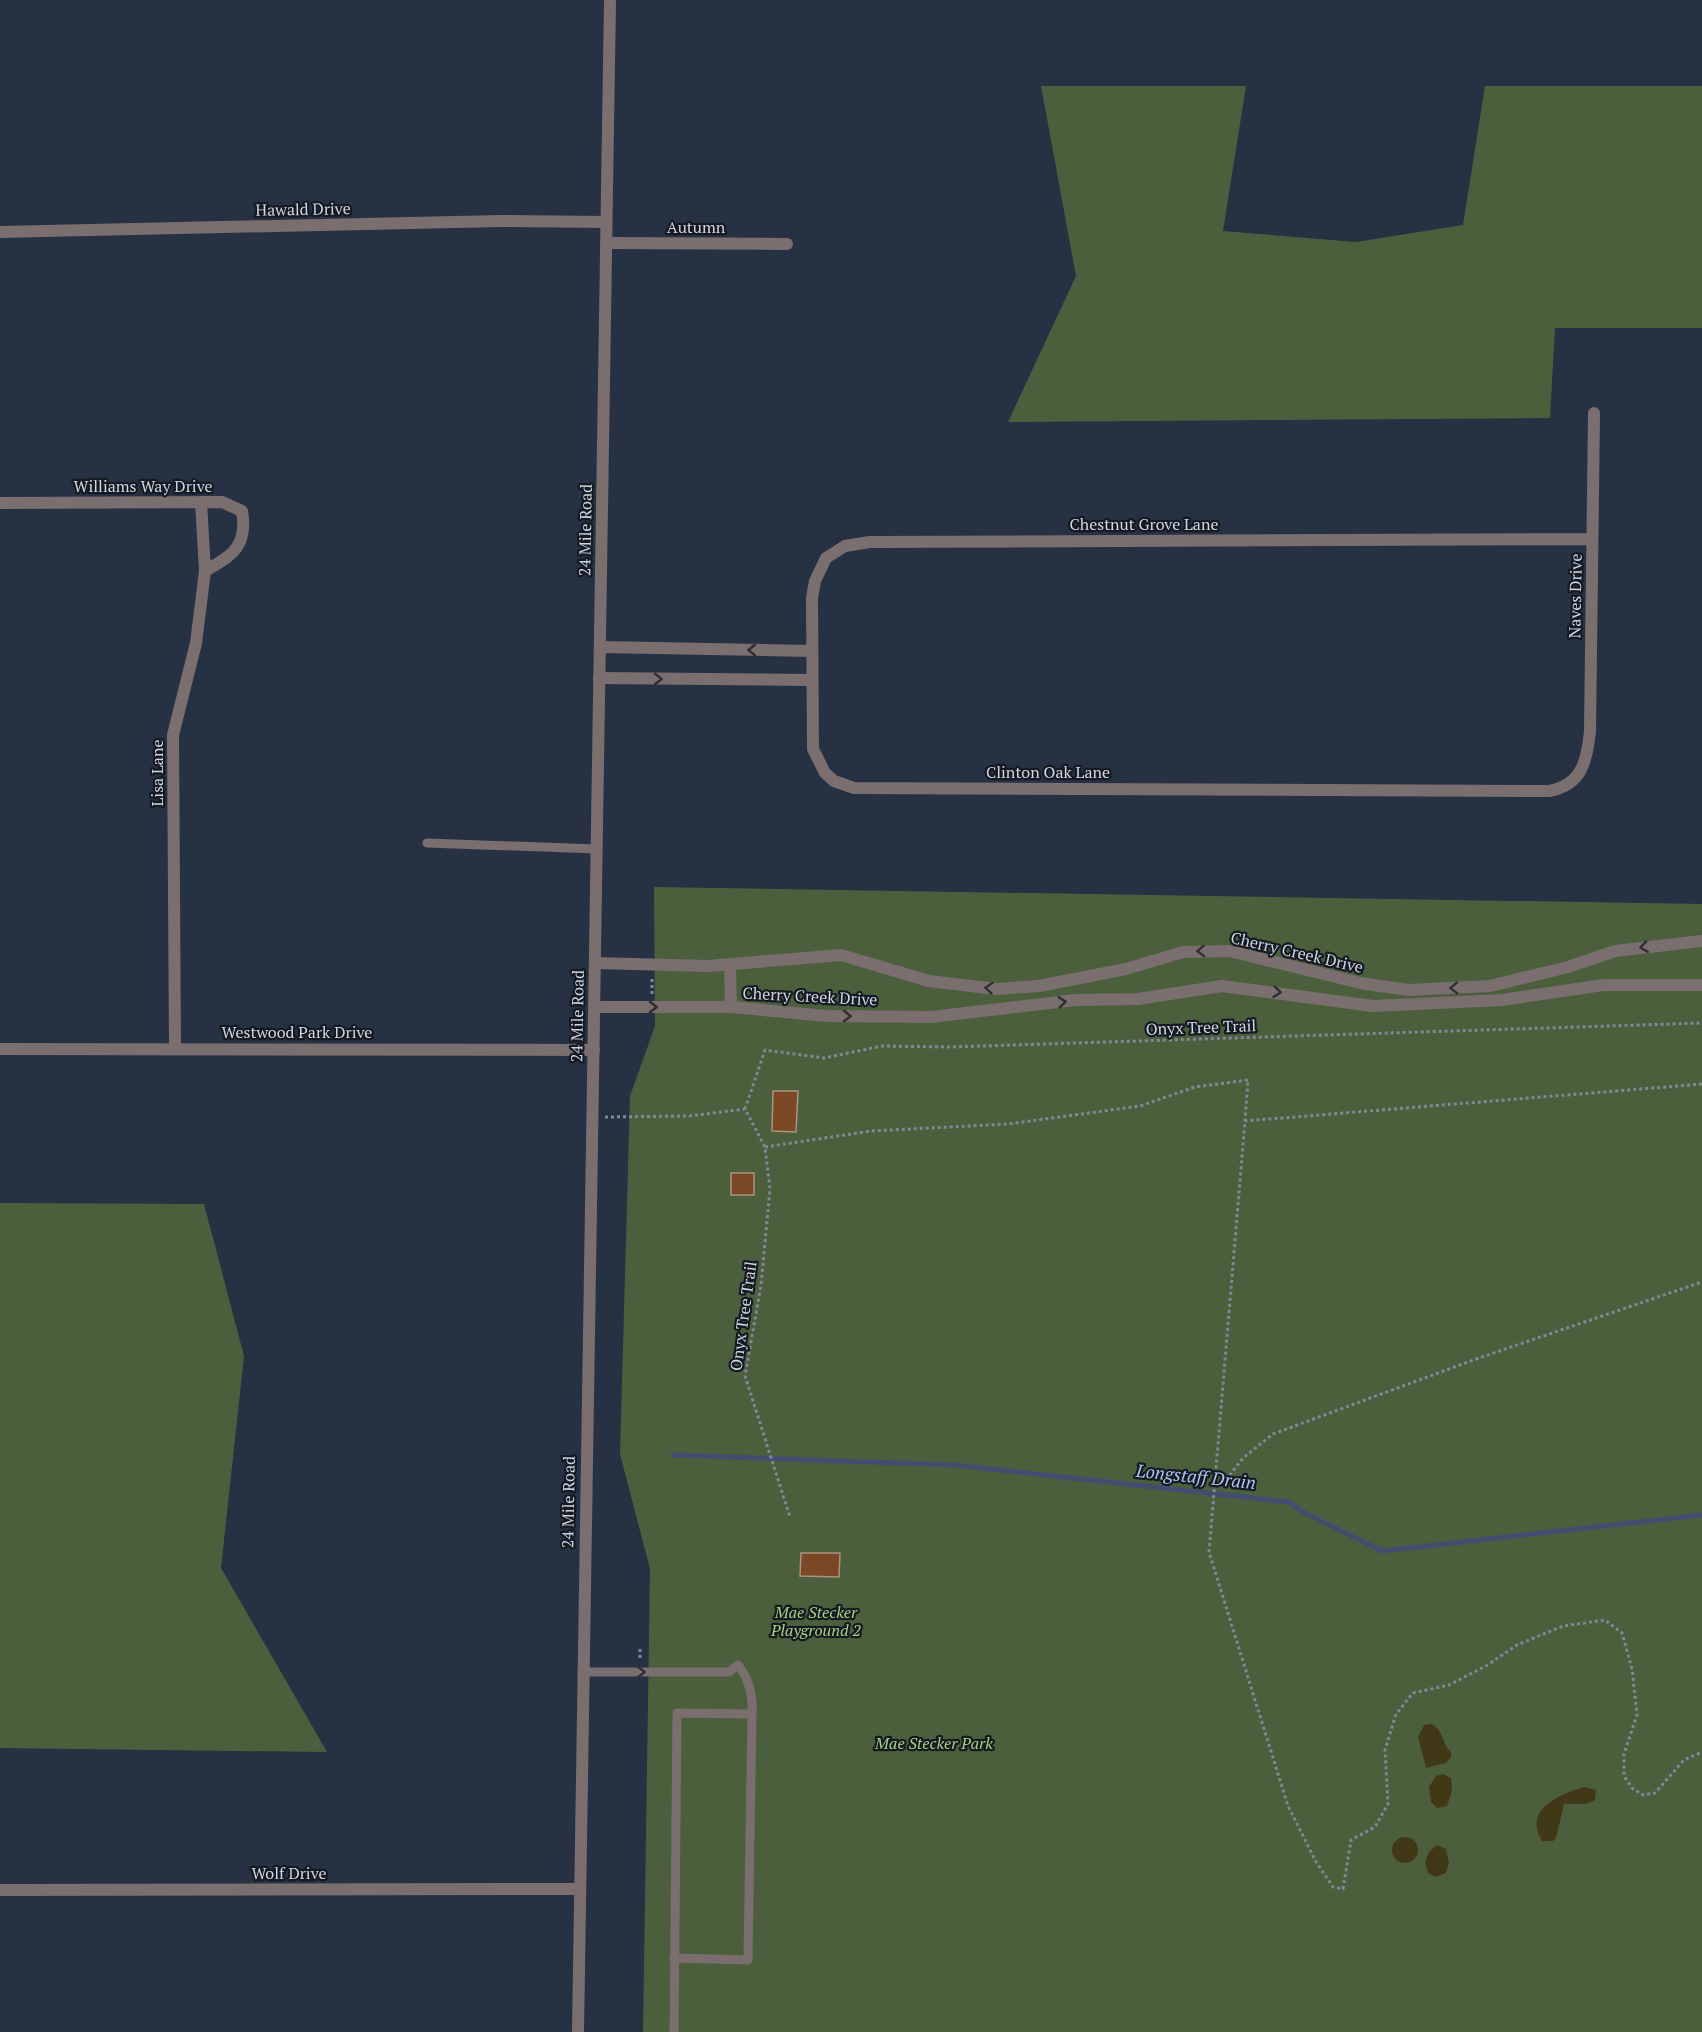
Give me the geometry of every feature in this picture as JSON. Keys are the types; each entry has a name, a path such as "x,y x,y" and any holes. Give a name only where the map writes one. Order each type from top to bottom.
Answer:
{"street":[{"name":"24 Mile Road","path":"578,2032 610,0"},
{"name":"Hawald Drive","path":"0,232 500,221 606,222"},
{"name":"Autumn","path":"606,243 787,244"},
{"name":"Naves Drive","path":"1578,777 1588,753 1590,731 1594,413"},
{"name":"Lisa Lane","path":"175,1048 173,735 196,643 205,571 201,502"},
{"name":"Williams Way Drive","path":"0,503 222,502 242,511 245,529 232,556 205,571"},
{"name":"Chestnut Grove Lane","path":"811,680 812,598 820,567 834,550 857,543 1592,539"},
{"path":"600,647 811,651"},
{"path":"599,678 811,680"},
{"name":"Clinton Oak Lane","path":"811,680 813,749 825,772 846,787 1548,791 1564,787 1578,777"},
{"name":"Cherry Creek Drive","path":"595,963 730,965 841,955 929,981 996,989 1029,987 1126,969 1183,952 1230,951 1360,983 1407,990 1490,986 1568,967 1615,951 1702,941"},
{"name":"Cherry Creek Drive","path":"730,965 731,1007"},
{"name":"Cherry Creek Drive","path":"594,1006 731,1007 828,1016 931,1017 1075,1000 1138,999 1222,986 1373,1006 1490,1001 1603,985 1702,985"},
{"path":"1490,986 1490,1001"},
{"path":"1029,987 1031,1005"},
{"name":"Westwood Park Drive","path":"0,1049 594,1050"},
{"name":"Wolf Drive","path":"0,1890 579,1889"}],"lane":[{"path":"427,843 597,849"},
{"path":"582,1672 729,1672 738,1665 746,1675 750,1688 752,1714 748,1960 674,1958"},
{"path":"674,2032 677,1713 752,1714"}],"path":[{"path":"651,973 652,999"},
{"name":"Onyx Tree Trail","path":"790,1517 745,1376 761,1285 770,1189 765,1147 744,1109 765,1050 824,1058 882,1046 962,1046 1702,1023"},
{"path":"765,1147 871,1131 1008,1124 1140,1106 1195,1087 1248,1080 1209,1552 1288,1806 1315,1860 1333,1887 1343,1889 1351,1840 1375,1827 1388,1804 1385,1750 1396,1714 1413,1693 1449,1685 1486,1666 1517,1645 1563,1626 1605,1620 1622,1633 1632,1669 1637,1715 1624,1754 1624,1776 1632,1788 1643,1795 1655,1793 1684,1760 1702,1752"},
{"path":"1245,1121 1702,1084"},
{"path":"592,1118 689,1116 744,1109"},
{"path":"1226,1480 1243,1458 1273,1434 1476,1359 1702,1282"}],"green space":[{"path":"1041,86 1246,86 1223,231 1356,242 1463,225 1485,86 1702,86 1702,328 1555,328 1550,418 1008,422 1076,276"},
{"path":"654,887 1702,904 1702,2032 643,2032 650,1569 620,1454 630,1096 655,1026"},
{"path":"0,1203 204,1204 244,1356 221,1568 327,1752 0,1748"}],"sand":[{"path":"1430,1724 1440,1732 1451,1752 1451,1758 1445,1763 1426,1768 1418,1737 1424,1725"},
{"path":"1443,1774 1451,1778 1452,1791 1447,1806 1437,1808 1431,1802 1429,1787 1436,1776"},
{"path":"1585,1787 1596,1790 1595,1800 1586,1804 1564,1804 1556,1838 1553,1841 1542,1841 1537,1830 1537,1820 1541,1811 1556,1798"},
{"path":"1405,1837 1414,1841 1418,1850 1414,1859 1405,1863 1396,1859 1392,1850 1396,1841"},
{"path":"1437,1845 1446,1849 1449,1863 1446,1873 1436,1877 1428,1873 1425,1862 1429,1852"}],"building":[{"path":"773,1091 798,1091 796,1132 772,1131"},
{"path":"731,1173 754,1173 754,1195 731,1195"},
{"path":"801,1553 840,1553 839,1577 800,1576"}],"waterway":[{"name":"Longstaff Drain","path":"673,1455 954,1465 1289,1502 1303,1512 1382,1551 1702,1515"}],"park label":[{"name":"Mae Stecker Playground 2","path":"816,1621"},
{"name":"Mae Stecker Park","path":"934,1743"}]}
